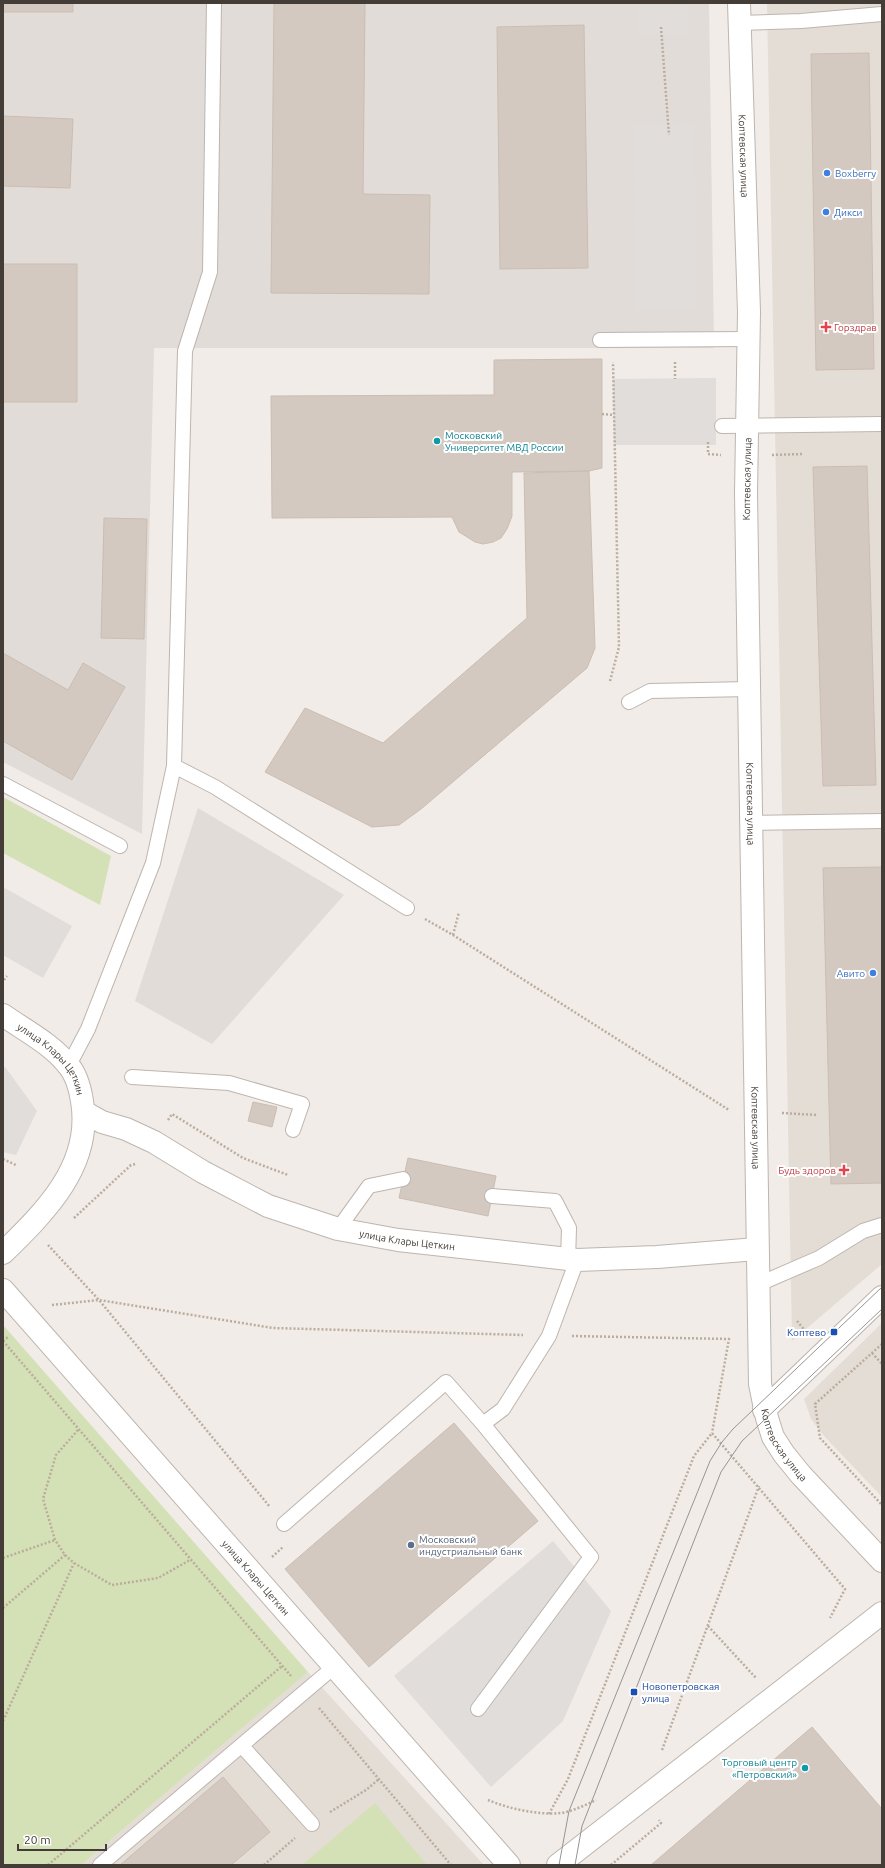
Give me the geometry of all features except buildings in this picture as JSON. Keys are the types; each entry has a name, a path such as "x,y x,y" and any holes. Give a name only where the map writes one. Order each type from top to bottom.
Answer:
{"street":[{"name":"Коптевская улица","path":"739,13 749,339 746,493 757,1112 757,1249 759,1284 760,1384 764,1410 773,1438 800,1475 882,1560"},
{"name":"улица Клары Цеткин","path":"3,1015 57,1052 69,1065 80,1084 84,1112 83,1133 77,1160 58,1194 31,1226 3,1253"},
{"name":"улица Клары Цеткин","path":"84,1112 102,1122 126,1129 154,1142 203,1172 268,1206 338,1229 398,1240 572,1260 656,1257 757,1249"},
{"name":"улица Клары Цеткин","path":"3,1290 509,1865"},
{"path":"764,1410 882,1297"},
{"path":"558,1865 882,1613"}],"lane":[{"path":"69,1065 88,1029 153,863 174,766 185,351 210,272 214,3"},
{"path":"739,13 802,21 882,14"},
{"path":"606,340 749,339"},
{"path":"722,426 882,424"},
{"path":"629,702 650,691 750,689"},
{"path":"174,766 215,787 406,908"},
{"path":"3,784 120,846"},
{"path":"751,823 882,821"},
{"path":"132,1077 229,1083 302,1104 293,1130"},
{"path":"338,1229 369,1186 403,1179"},
{"path":"483,1424 503,1409 549,1336 572,1260 569,1228 555,1201 492,1196"},
{"path":"759,1284 819,1258 863,1231 882,1225"},
{"path":"284,1524 446,1382 483,1424 591,1557 478,1709"},
{"path":"100,1865 334,1667"},
{"path":"242,1746 312,1824"}],"path":[{"path":"661,27 669,135"},
{"path":"606,340 614,415 619,647 610,680"},
{"path":"602,414 614,415"},
{"path":"406,908 453,935 730,1110"},
{"path":"453,935 458,912"},
{"path":"4,980 7,976"},
{"path":"154,1142 172,1114 243,1158 288,1175"},
{"path":"3,1159 16,1165"},
{"path":"45,1242 99,1300 284,1524 282,1548 267,1561"},
{"path":"451,1865 305,1692 3,1341 46,1306 99,1300 273,1328 549,1336 729,1339 712,1432 694,1456 568,1779 550,1814"},
{"path":"797,1321 807,1334"},
{"path":"882,1344 815,1404 820,1438 882,1505"},
{"path":"872,1353 882,1364"},
{"path":"78,1430 56,1454 43,1498 55,1540 65,1555 74,1563 112,1585 158,1578 190,1560"},
{"path":"712,1432 845,1589 827,1623"},
{"path":"666,1750 660,1754 759,1486"},
{"path":"3,1558 55,1540"},
{"path":"3,1608 65,1555"},
{"path":"3,1721 74,1563"},
{"path":"708,1626 757,1679"},
{"path":"48,1865 282,1666"},
{"path":"751,1684 762,1674"},
{"path":"485,1798 499,1804 550,1814 569,1811 602,1797"}],"shaded area":[{"path":"3,3 709,3 714,348 154,348 142,834 3,762"},
{"path":"638,3 687,3 688,35 638,35"},
{"path":"767,3 882,3 882,1264 792,1341"},
{"path":"695,124 696,309 635,310 634,125"},
{"path":"716,378 716,445 614,445 613,379"},
{"path":"198,808 344,895 212,1044 135,1001"},
{"path":"3,887 72,926 43,978 3,955"},
{"path":"3,1066 37,1111 16,1155 3,1152"},
{"path":"882,1323 882,1497 824,1436 811,1419 804,1399"},
{"path":"553,1541 611,1611 563,1721 491,1787 394,1676"},
{"path":"308,1672 484,1865 81,1865"}],"green space":[{"path":"3,797 111,856 100,905 3,853"},
{"path":"3,1325 308,1672 81,1865 3,1865"},
{"path":"375,1803 427,1865 302,1865"}],"tram line":[{"path":"559,1865 569,1811 710,1461 722,1442 733,1429 882,1287"},
{"path":"575,1865 582,1826 721,1472 742,1441 882,1309"}],"place":[{"name":"Boxberry","path":"827,173"},
{"name":"Дикси","path":"826,212"},
{"name":"Горздрав","path":"826,327"},
{"name":"Московский Университет МВД России","path":"437,441"},
{"name":"Авито","path":"873,973"},
{"name":"Будь здоров","path":"844,1170"},
{"name":"Коптево","path":"834,1332"},
{"name":"Московский индустриальный банк","path":"411,1545"},
{"name":"Новопетровская улица","path":"634,1692"},
{"name":"Торговый центр «Петровский»","path":"805,1768"}]}
